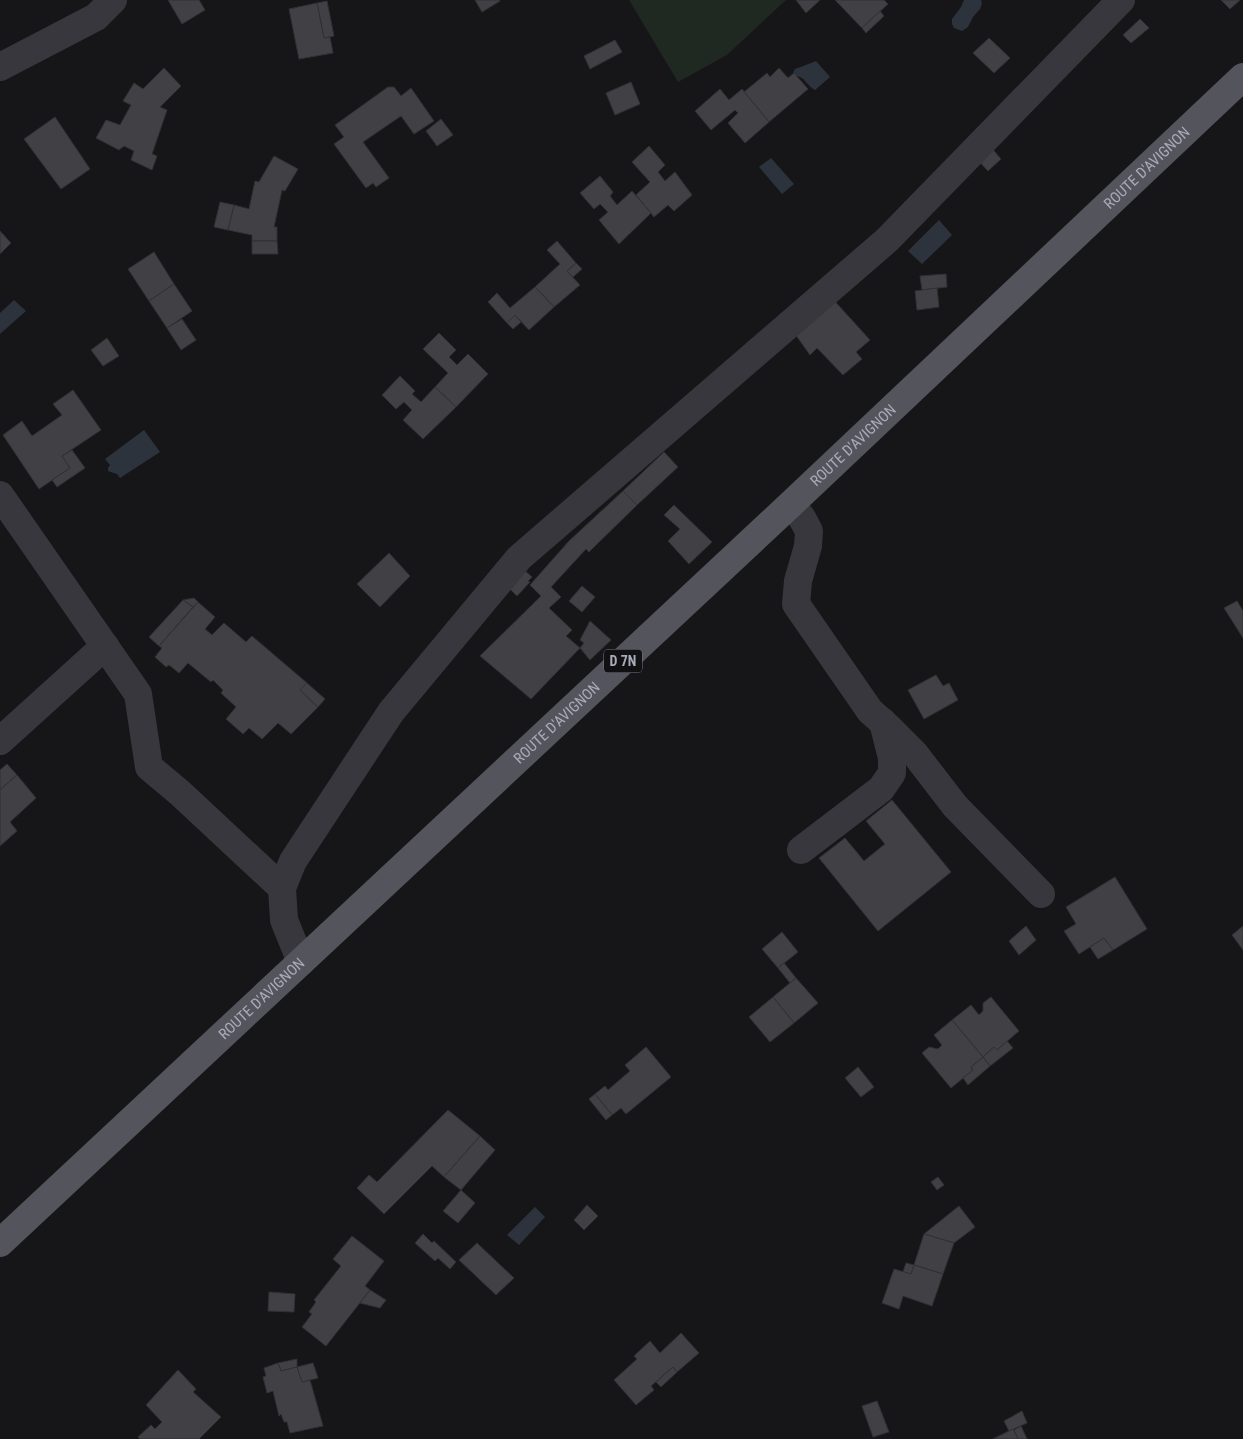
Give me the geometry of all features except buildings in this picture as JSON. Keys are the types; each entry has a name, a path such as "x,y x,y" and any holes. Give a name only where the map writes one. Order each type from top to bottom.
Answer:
{"main road":[{"name":"ROUTE D'AVIGNON","path":"0,1243 791,504 1243,77"}],"street":[{"path":"0,67 96,17 112,0"},
{"path":"300,962 284,920 282,888 293,861 391,712 519,558 886,240 1121,0"},
{"path":"0,495 138,694 149,767 180,793 282,888"},
{"path":"791,504 809,530 808,546 798,581 796,604 870,711 915,754 955,806 1041,894"},
{"path":"0,741 105,646"},
{"path":"801,850 881,789 892,773 892,758 882,722"}],"shaded area":[{"path":"629,0 786,0 727,55 678,82"},
{"path":"964,0 981,0 982,3 968,27 962,31 954,28 952,19"},
{"path":"816,61 830,77 815,90 804,79 793,73 795,69"},
{"path":"771,158 794,184 782,194 759,167"},
{"path":"939,220 952,235 922,264 908,251"},
{"path":"14,300 26,311 0,334 0,313"},
{"path":"144,430 160,452 120,478 117,474 108,471 110,465 105,459"},
{"path":"535,1207 545,1217 519,1245 507,1235"}]}
